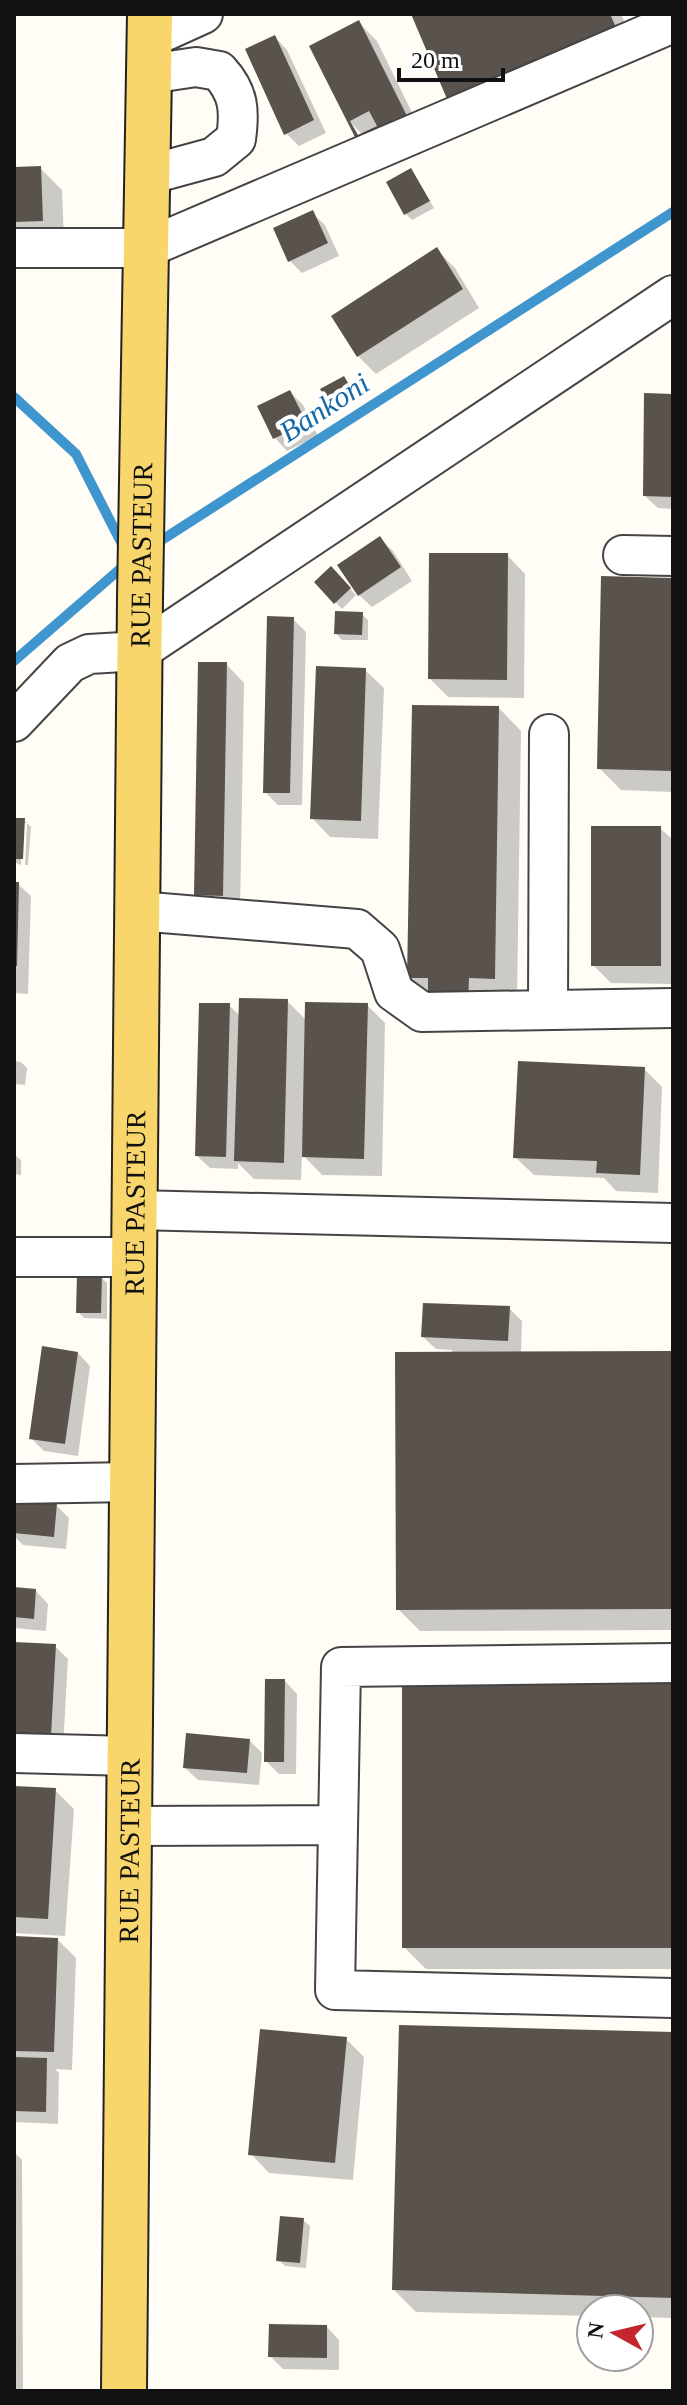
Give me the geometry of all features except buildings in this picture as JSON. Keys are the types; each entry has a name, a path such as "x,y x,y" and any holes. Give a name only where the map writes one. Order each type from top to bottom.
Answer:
{"main road":[{"name":"RUE PASTEUR","path":"124,2391 140,598 150,42"}],"street":[{"path":"150,42 203,14"},
{"path":"14,248 147,248 673,23"},
{"path":"148,175 214,157 236,139 239,119 233,87 219,71 196,67 150,42"},
{"path":"14,722 70,663 89,654 140,651 673,295"},
{"path":"623,555 673,556"},
{"path":"548,1010 549,734"},
{"path":"138,911 357,929 380,949 394,992 422,1012 673,1008"},
{"path":"135,1210 673,1223"},
{"path":"14,1257 135,1257"},
{"path":"14,1484 133,1482"},
{"path":"673,1663 341,1667 335,1990 673,1998"},
{"path":"14,1753 130,1756"},
{"path":"130,1826 338,1825"}],"waterway":[{"name":"Bankoni","path":"154,545 673,212"},
{"path":"14,397 76,454 124,548"},
{"name":"Bankoni","path":"14,661 127,563"}]}
